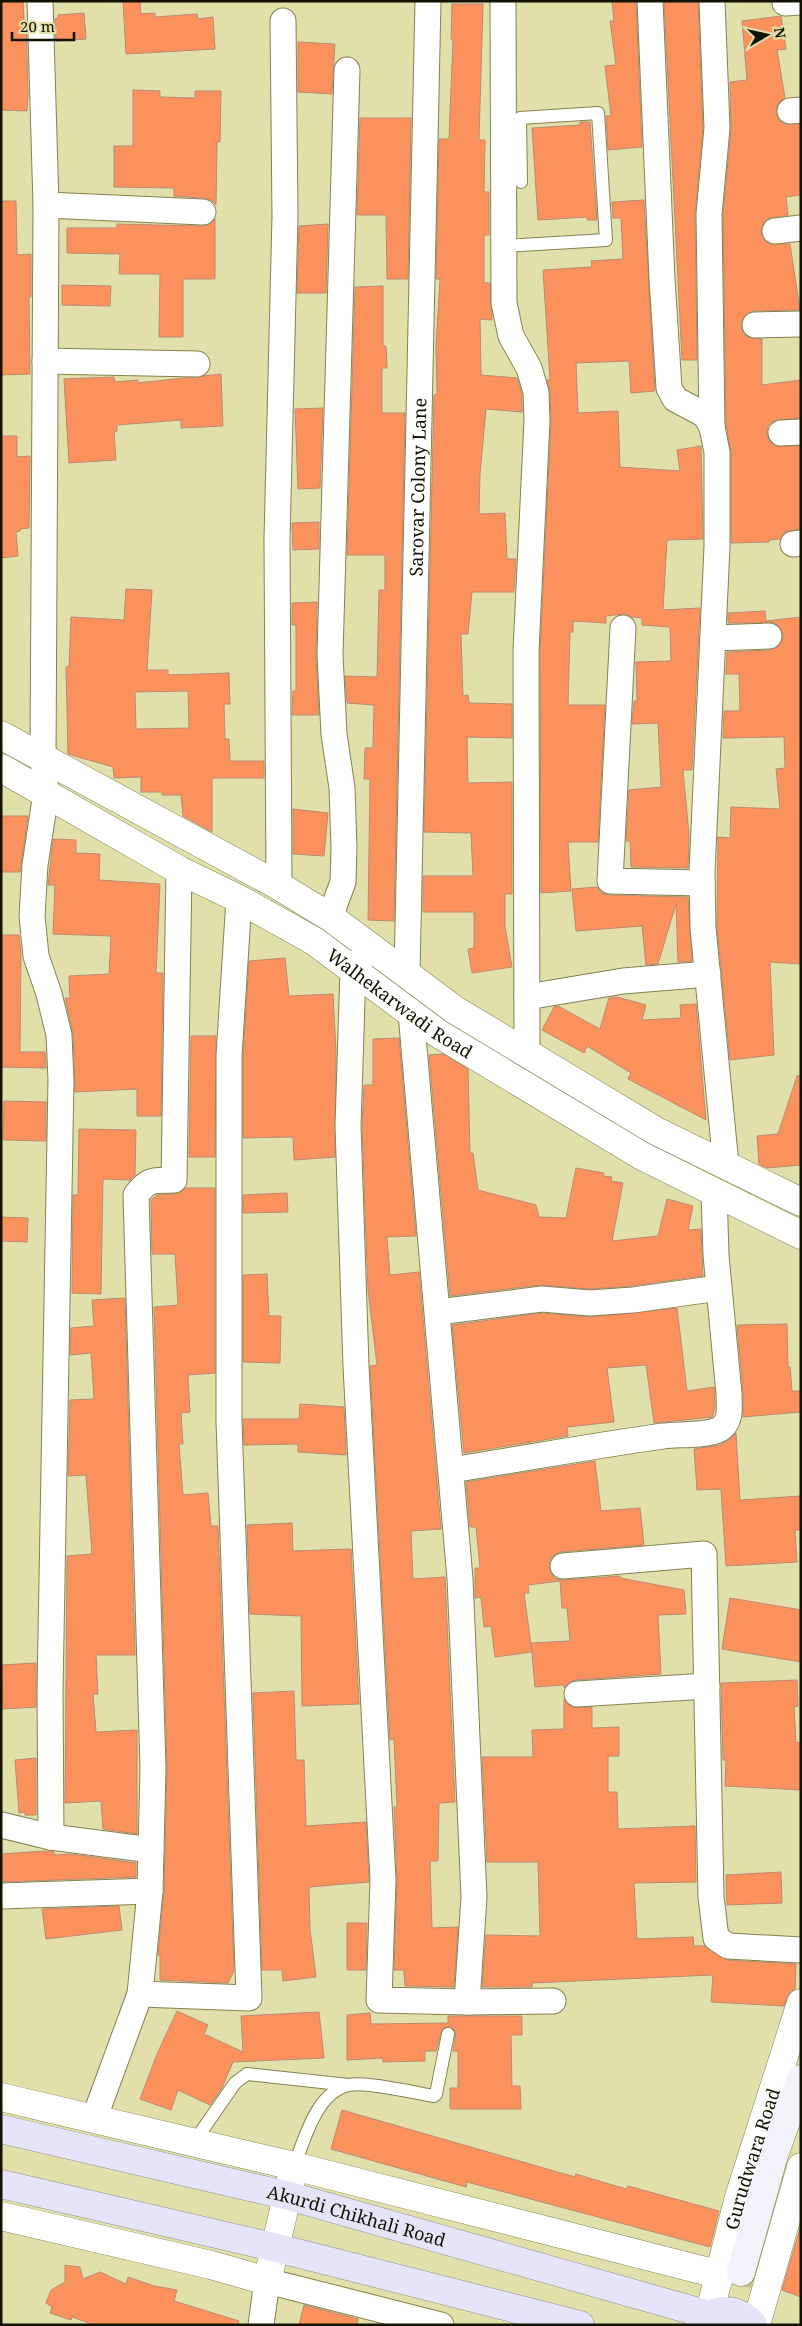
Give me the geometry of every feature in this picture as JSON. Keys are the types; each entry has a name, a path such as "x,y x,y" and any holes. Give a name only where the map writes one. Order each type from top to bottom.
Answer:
{"main road":[{"path":"731,2273 801,2079"},
{"name":"Akurdi Chikhali Road","path":"1,2129 289,2196 704,2320"},
{"path":"1,2184 277,2248 580,2325"},
{"path":"704,2320 719,2311 730,2310 740,2313 755,2325"}],"street":[{"path":"40,1 46,205 43,758 46,793 35,866 32,916 36,956 49,994 58,1035 62,1080 51,1681 51,1837"},
{"name":"Sarovar Colony Lane","path":"407,973 428,1"},
{"path":"503,1 504,303 511,336 529,368 536,392 537,421 526,651 527,1054"},
{"path":"650,1 662,279 669,388 675,399 705,415 712,427"},
{"path":"712,1 717,128 709,214 712,427 717,452 717,538 702,883 703,928 726,1165"},
{"path":"279,886 277,539 285,216 283,21"},
{"path":"330,917 343,882 344,848 342,788 334,734 330,654 347,70"},
{"path":"46,205 203,212"},
{"path":"775,231 801,228"},
{"path":"755,325 801,324"},
{"path":"46,362 197,364"},
{"path":"623,628 610,881 702,883"},
{"path":"713,638 769,636"},
{"name":"Walhekarwadi Road","path":"1,735 279,886 330,917 455,1010 656,1131 801,1202"},
{"name":"Walhekarwadi Road","path":"1,768 179,870 239,899 314,941 439,1034 642,1156 801,1235"},
{"path":"94,2119 140,1994 150,1891 153,1768 136,1195 144,1185 152,1180 174,1180 179,870"},
{"path":"140,1994 249,1998 229,1421 229,1056 239,899"},
{"path":"371,947 353,969 348,1126 356,1366 383,1880 379,2000 467,2002 553,2000"},
{"path":"527,997 623,981 708,974"},
{"path":"411,1013 460,1579 474,1896 467,2002"},
{"path":"685,1177 698,1151"},
{"path":"450,1470 664,1436 718,1430 726,1424 729,1413 719,1288 714,1191"},
{"path":"438,1312 542,1299 590,1303 634,1300 719,1288"},
{"path":"563,1566 704,1554 711,1897 716,1938 728,1946 801,1950"},
{"path":"576,1694 707,1686"},
{"path":"1,1825 51,1837 151,1850"},
{"path":"1,1896 150,1891"},
{"name":"Gurudwara Road","path":"704,2320 731,2273 739,2197 801,2003"},
{"path":"1,2097 294,2166 731,2273"},
{"path":"262,2325 268,2281 289,2196 294,2166"},
{"path":"755,2325 801,2166"},
{"path":"1,2216 211,2265 441,2325"}],"lane":[{"path":"504,246 606,240 598,113 520,118 521,182"},
{"path":"194,2142 235,2083 247,2074 376,2087 434,2096 439,2091 448,2034"},
{"path":"294,2166 320,2107 331,2094 349,2085"}],"building":[{"path":"1,1 23,1 24,21 26,21 27,111 1,110"},
{"path":"123,1 140,1 141,14 155,13 155,17 197,14 198,19 213,17 215,49 126,54"},
{"path":"612,1 636,1 642,147 608,150 606,116 611,116 605,66 616,65 610,21 614,21"},
{"path":"664,1 698,1 703,128 695,214 697,360 682,360"},
{"path":"452,4 483,4 479,140 485,140 484,192 489,192 489,235 484,235 484,283 490,283 492,320 480,319 481,375 517,378 522,394 522,412 486,409 480,474 479,514 505,513 507,559 516,559 514,592 472,592 468,634 461,634 463,696 468,695 469,703 512,704 512,738 467,737 468,783 512,782 512,894 505,894 505,926 512,967 472,973 468,949 474,948 474,912 423,912 423,876 473,876 471,833 424,832 434,395 437,394 436,346 440,279 436,279 439,139 449,139 453,39 451,39"},
{"path":"84,13 86,39 56,41 55,19 58,18 58,15"},
{"path":"781,16 786,49 777,50 785,98 777,105 776,113 779,120 784,124 801,124 801,195 786,197 788,215 767,219 762,225 761,232 764,240 770,244 790,244 800,310 754,311 747,313 743,318 741,326 743,333 748,337 762,339 762,385 801,380 801,418 774,421 768,426 767,433 769,440 775,446 801,446 801,529 785,532 780,539 769,540 769,542 731,543 731,452 726,425 723,215 731,129 730,82 747,80 742,21"},
{"path":"298,42 335,44 332,94 298,92"},
{"path":"133,90 160,91 160,97 195,98 195,91 221,91 220,142 217,142 216,205 211,200 204,198 174,196 174,188 114,187 114,146 133,146"},
{"path":"360,118 411,118 408,279 387,279 386,215 357,215"},
{"path":"580,122 590,122 597,220 587,220 587,217 538,220 532,128 580,125"},
{"path":"644,200 655,391 631,393 629,361 576,363 578,413 618,411 620,467 680,471 677,450 701,446 703,539 667,540 663,610 700,608 692,770 683,770 689,835 688,868 631,867 630,841 626,841 629,790 661,787 658,723 632,724 634,701 637,701 636,662 671,661 670,627 642,625 642,618 624,614 606,616 606,623 573,621 573,632 570,632 568,705 605,705 598,842 568,842 571,891 541,893 540,651 551,422 550,391 547,380 550,380 543,270 592,267 591,261 623,259 621,218 613,218 612,202"},
{"path":"1,201 16,201 17,255 31,254 31,297 29,297 30,374 1,375"},
{"path":"215,219 215,279 183,279 183,337 159,337 160,274 119,274 120,254 67,253 67,228 117,228 117,224 202,226 210,224"},
{"path":"328,224 326,293 297,293 299,226"},
{"path":"62,285 111,286 110,306 62,305"},
{"path":"383,286 383,346 386,346 387,368 382,368 382,413 405,413 394,921 368,920 370,779 364,779 365,748 373,748 374,705 347,703 345,676 377,677 379,590 385,590 385,555 347,555 355,287"},
{"path":"221,374 223,426 181,428 181,420 117,425 117,431 114,432 116,460 69,463 64,379 114,377 115,382 138,380 138,383"},
{"path":"323,408 320,488 298,489 295,409"},
{"path":"1,436 17,436 17,457 30,456 29,528 20,529 20,531 16,532 18,556 1,558"},
{"path":"319,522 319,549 293,550 292,523"},
{"path":"126,589 152,590 147,670 168,670 168,675 229,673 230,704 224,704 225,739 229,739 230,761 264,761 264,778 212,778 212,832 183,816 181,795 162,795 162,792 141,792 141,777 114,778 113,767 68,754 66,667 69,667 71,617 124,620","holes":["188,691 189,728 136,729 135,692"]},
{"path":"317,602 316,656 319,715 292,715 293,691 296,691 296,625 292,625 292,603"},
{"path":"765,611 766,621 801,617 801,964 770,962 774,1055 730,1060 717,927 718,837 730,838 731,807 780,809 776,769 785,768 784,737 723,738 724,711 740,711 739,674 726,674 727,652 770,650 776,648 781,643 783,636 781,629 775,623 728,623 728,613"},
{"path":"293,809 328,813 324,856 293,854"},
{"path":"1,816 28,816 20,872 1,872"},
{"path":"53,839 76,840 76,853 100,854 99,880 160,884 156,973 163,973 161,1116 137,1116 137,1089 75,1092 73,1034 65,998 70,998 69,976 109,974 111,936 53,934 55,885 48,885"},
{"path":"597,887 602,893 610,895 688,897 692,961 678,962 676,904 658,964 646,965 642,926 576,931 572,889"},
{"path":"1,935 19,935 21,953 20,1052 45,1052 46,1068 1,1067"},
{"path":"285,958 289,996 333,994 336,1051 335,1157 294,1160 293,1137 243,1138 243,1056 249,961"},
{"path":"617,997 646,1005 642,1020 681,1018 680,1005 696,1004 706,1120 628,1079 631,1073 587,1046 584,1053 542,1030 554,1007 558,1006 600,1029 609,998"},
{"path":"191,1036 216,1036 215,1157 189,1157"},
{"path":"399,1038 416,1236 387,1237 390,1275 419,1272 441,1529 411,1531 413,1579 445,1577 455,1802 439,1803 438,1861 430,1861 432,1928 458,1927 454,1987 405,1986 404,1970 394,1970 397,1879 394,1807 397,1807 394,1739 390,1740 370,1366 377,1365 368,1290 362,1126 364,1085 373,1085 373,1039"},
{"path":"443,1054 468,1069 470,1153 473,1153 478,1190 536,1205 539,1217 566,1218 576,1168 604,1173 603,1176 612,1177 611,1181 623,1183 612,1241 658,1236 667,1199 693,1206 688,1230 701,1229 703,1276 632,1286 590,1289 540,1285 450,1296 429,1055"},
{"path":"797,1076 801,1076 801,1165 767,1168 759,1164 757,1136 778,1134"},
{"path":"4,1101 46,1102 46,1141 3,1140"},
{"path":"79,1129 136,1130 135,1175 130,1180 103,1179 101,1294 72,1293 73,1195 78,1195"},
{"path":"185,1188 215,1188 215,1373 188,1375 190,1412 181,1413 183,1444 179,1444 183,1495 208,1493 211,1526 218,1526 234,1971 228,1983 160,1980 160,1955 158,1955 164,1891 167,1768 154,1307 178,1305 175,1254 152,1254 151,1200 157,1195 175,1194"},
{"path":"287,1193 288,1212 243,1213 243,1195"},
{"path":"1,1217 28,1218 27,1242 1,1241"},
{"path":"267,1274 269,1316 281,1316 280,1363 243,1362 243,1275"},
{"path":"125,1298 135,1655 96,1655 98,1694 93,1694 96,1732 137,1730 137,1834 103,1829 101,1801 65,1803 67,1556 92,1554 86,1475 68,1476 70,1400 94,1399 91,1353 70,1355 71,1328 94,1326 92,1300"},
{"path":"677,1308 687,1391 714,1387 715,1408 712,1417 654,1423 646,1365 607,1368 614,1422 567,1427 568,1436 464,1453 452,1325 542,1313 591,1317"},
{"path":"787,1324 788,1367 790,1367 792,1391 801,1391 801,1412 743,1417 743,1393 737,1325"},
{"path":"300,1404 344,1407 346,1455 298,1452 298,1444 244,1445 243,1419 299,1419"},
{"path":"736,1433 740,1500 801,1496 801,1530 795,1530 797,1562 726,1566 721,1489 697,1490 694,1449 720,1445"},
{"path":"595,1461 601,1511 640,1508 644,1545 561,1552 554,1555 550,1560 551,1574 556,1579 564,1580 620,1576 620,1578 684,1590 686,1614 658,1615 661,1674 576,1680 569,1682 564,1688 564,1685 535,1687 532,1652 495,1657 491,1626 484,1627 481,1597 475,1598 475,1568 480,1568 476,1527 470,1527 466,1482","holes":["560,1581 562,1608 567,1608 570,1641 531,1643 531,1648 524,1593 529,1593 528,1585"]},
{"path":"292,1523 293,1551 351,1549 359,1704 302,1706 301,1616 250,1614 247,1525"},
{"path":"730,1598 801,1610 801,1662 722,1649"},
{"path":"36,1663 36,1707 3,1709 1,1665"},
{"path":"797,1680 798,1706 794,1707 796,1742 801,1743 801,1790 725,1786 726,1760 723,1760 721,1683"},
{"path":"294,1691 296,1760 304,1760 306,1826 366,1822 369,1882 309,1887 310,1929 316,1977 283,1981 282,1970 262,1970 253,1693"},
{"path":"564,1699 571,1707 592,1707 592,1728 619,1727 619,1756 608,1756 608,1792 617,1792 618,1829 695,1826 696,1882 634,1883 637,1939 693,1937 694,1946 705,1946 727,1960 796,1964 795,1989 790,1992 784,2006 711,2002 713,1975 532,1983 532,1987 482,1987 486,1935 540,1936 538,1862 487,1862 482,1757 533,1757 532,1730 564,1729"},
{"path":"36,1758 36,1815 25,1815 25,1812 19,1813 15,1760"},
{"path":"54,1852 54,1855 71,1854 136,1863 136,1877 1,1882 1,1854"},
{"path":"781,1872 782,1903 727,1905 726,1875"},
{"path":"119,1906 122,1930 46,1939 42,1909"},
{"path":"347,1923 367,1923 366,1970 347,1970"},
{"path":"177,2011 208,2025 204,2034 243,2052 241,2016 319,2012 324,2058 233,2062 222,2088 210,2105 178,2090 171,2110 140,2099 157,2054"},
{"path":"370,2013 371,2024 448,2023 448,2016 522,2016 522,2035 511,2035 512,2086 520,2086 521,2109 450,2109 450,2088 458,2088 458,2051 453,2051 456,2032 450,2026 442,2029 436,2051 425,2051 425,2061 383,2062 383,2058 347,2060 347,2015"},
{"path":"342,2110 575,2177 576,2174 626,2189 628,2186 719,2211 710,2247 467,2182 466,2187 331,2149"},
{"path":"801,2225 801,2297 782,2290"},
{"path":"65,2265 80,2267 83,2279 100,2272 126,2284 128,2277 154,2286 177,2290 174,2301 239,2321 238,2325 94,2325 72,2317 71,2320 50,2313 52,2307 46,2303 51,2290 65,2282"},
{"path":"304,2305 358,2319 357,2325 299,2325"}],"tunnel":[{"path":"727,2325 741,2272"}]}
